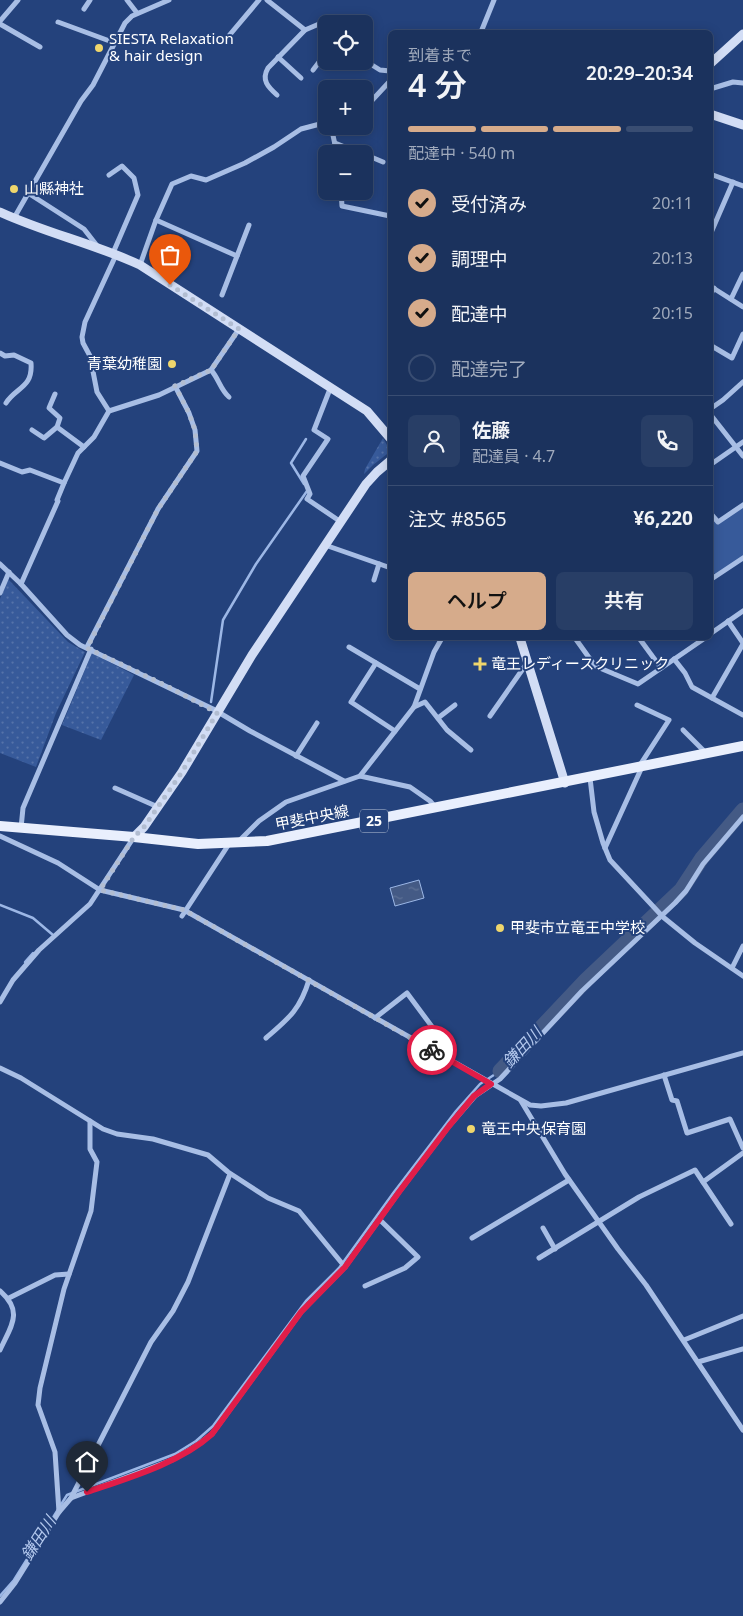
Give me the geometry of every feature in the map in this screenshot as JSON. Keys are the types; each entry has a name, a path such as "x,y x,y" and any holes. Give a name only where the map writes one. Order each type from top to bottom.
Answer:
{"main road":[{"name":"甲斐中央線","path":"0,826 198,844 267,841 743,746"}],"street":[{"path":"18,0 0,22 40,47"},
{"path":"84,9 90,0"},
{"path":"127,0 137,13"},
{"path":"14,218 81,101 93,85 125,23 137,13 169,0"},
{"path":"227,38 259,0"},
{"path":"267,0 304,30"},
{"path":"482,30 494,0"},
{"path":"58,22 114,43"},
{"path":"277,96 265,82 265,74 304,30 318,24"},
{"path":"713,61 743,34"},
{"path":"278,58 302,78"},
{"path":"313,70 318,63"},
{"path":"373,66 380,70 388,71"},
{"path":"713,88 733,82 743,83"},
{"path":"373,100 388,83"},
{"path":"713,115 743,125"},
{"path":"140,265 156,220 172,184 191,176 206,180 245,163 301,129 318,125"},
{"path":"333,135 334,143 339,145"},
{"path":"373,158 383,162"},
{"path":"109,175 122,166 134,178 138,195 85,322 82,337 90,356 97,392 109,411"},
{"path":"713,175 743,186"},
{"path":"713,228 733,182"},
{"path":"28,193 84,229 99,248"},
{"path":"342,200 342,206 388,216"},
{"path":"0,212 68,239 115,253 140,265 366,412 388,436"},
{"path":"156,220 237,256"},
{"path":"222,295 249,225"},
{"path":"731,299 743,274"},
{"path":"713,288 743,307"},
{"path":"21,584 58,501 71,465 78,453 94,437 109,411 159,395 211,370 239,329"},
{"path":"713,347 732,358 743,334"},
{"path":"0,353 4,356 14,355 31,363 32,372 24,388 11,394 6,403"},
{"path":"211,370 216,376 222,391 229,397"},
{"path":"713,407 743,382"},
{"path":"21,828 23,808 89,648 158,509 197,451 195,430 189,413 175,386"},
{"path":"330,389 314,430 328,439 303,476 310,494 307,499 341,522"},
{"path":"32,430 44,438 57,427 60,418 49,408 55,394"},
{"path":"713,418 743,456"},
{"path":"57,427 84,447"},
{"path":"713,462 743,442"},
{"path":"0,463 22,472 30,470 64,483"},
{"path":"0,1002 14,980 39,950 90,904 134,837 144,827 182,772 252,655 325,545 372,476 388,463"},
{"path":"713,516 718,522 743,504"},
{"path":"325,545 388,568"},
{"path":"713,576 743,558"},
{"path":"0,564 21,584 67,635 344,781"},
{"path":"374,580 379,564"},
{"path":"0,593 9,572"},
{"path":"713,632 743,610"},
{"path":"712,698 743,643 728,621"},
{"path":"360,776 414,706 441,640"},
{"path":"521,640 565,783"},
{"path":"576,640 596,666 638,684 674,659 696,640"},
{"path":"641,640 661,668"},
{"path":"349,646 420,689"},
{"path":"674,659 685,673 692,687 743,715"},
{"path":"376,662 351,702 394,730"},
{"path":"490,716 528,663"},
{"path":"414,706 424,702 447,730 472,750"},
{"path":"438,718 455,705"},
{"path":"605,848 640,767 669,720 637,705"},
{"path":"296,756 317,723"},
{"path":"682,730 707,754"},
{"path":"183,913 232,844 259,821 286,802 360,776 410,787 430,801 436,808"},
{"path":"590,778 594,812 610,860 661,915 695,943 743,976"},
{"path":"115,788 158,807"},
{"path":"70,1498 172,1460 203,1442 218,1426 301,1312 345,1267 449,1126 474,1096 500,1079 582,991 686,891 703,864 743,817"},
{"path":"0,836 58,863 100,890 183,913 309,980 530,1105 554,1106 743,1053"},
{"path":"732,968 743,946"},
{"path":"266,1038 293,1014 304,996 309,980"},
{"path":"375,1018 407,993 433,1028 414,1040"},
{"path":"0,1068 21,1078 102,1129 117,1134 153,1139 208,1155 230,1174 268,1198 299,1211 345,1267"},
{"path":"664,1075 672,1100 677,1101 686,1132 730,1118 743,1148"},
{"path":"521,1101 569,1180 646,1285 743,1430"},
{"path":"59,1512 55,1452 38,1404 40,1388 69,1274 91,1211 96,1162 90,1148 90,1121"},
{"path":"703,1182 743,1153"},
{"path":"539,1258 600,1223 639,1197 696,1170 731,1224"},
{"path":"0,1602 15,1583 59,1512 70,1498 151,1342 172,1311 188,1282 230,1174"},
{"path":"472,1238 569,1180"},
{"path":"365,1286 404,1268 418,1257 380,1219"},
{"path":"543,1228 554,1249"},
{"path":"9,1298 55,1275 69,1274"},
{"path":"0,1291 9,1298 15,1317 0,1350"},
{"path":"684,1340 743,1316"},
{"path":"698,1362 743,1349"}],"shaded area":[{"path":"383,438 387,445 387,454 364,474 365,469"},
{"path":"743,506 743,556 716,575 713,572 713,520 717,523"},
{"path":"8,579 68,642 85,652 56,713 36,767 0,753 0,599"},
{"path":"92,653 134,675 101,740 62,725"}],"water":[{"path":"419,880 424,898 395,906 390,888"}],"waterway":[{"path":"304,484 291,463 306,439"},
{"path":"211,702 223,620 256,564 307,491"},
{"name":"鎌田川","path":"500,1071 586,980 681,890 702,858 743,810"},
{"path":"0,905 33,918 53,935"},
{"path":"25,962 33,953"},
{"name":"鎌田川","path":"0,1596 14,1580 67,1495 175,1454 196,1441 213,1426 306,1301 339,1268 456,1111 480,1084 500,1071"}],"way so far":[{"path":"170,285 239,329 211,370 175,386 189,413 195,430 197,451 158,509 87,648 91,648 213,709 217,713 182,772 144,827 134,837 100,890 184,910 432,1050"}],"place":[{"name":"SIESTA Relaxation & hair design","path":"99,48"},
{"name":"山縣神社","path":"14,189"},
{"name":"青葉幼稚園","path":"172,364"},
{"name":"竜王レディースクリニック","path":"480,664"},
{"name":"甲斐市立竜王中学校","path":"500,928"},
{"name":"竜王中央保育園","path":"471,1129"}],"route":[{"path":"87,1492 172,1460 203,1442 212,1434 301,1312 345,1267 449,1126 474,1096 491,1084 432,1050"}]}
